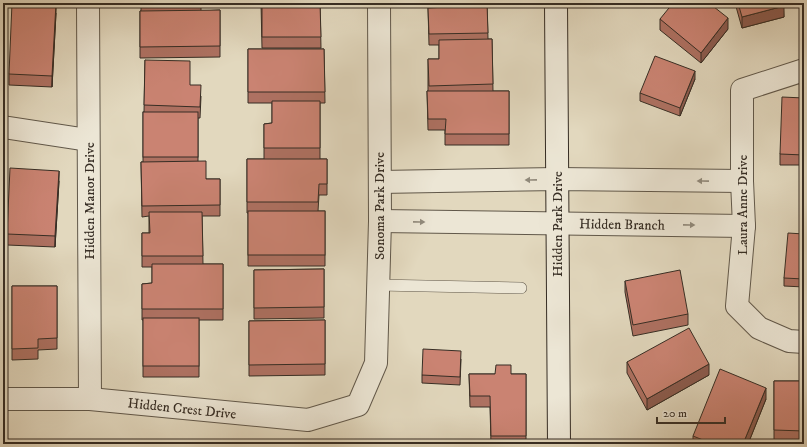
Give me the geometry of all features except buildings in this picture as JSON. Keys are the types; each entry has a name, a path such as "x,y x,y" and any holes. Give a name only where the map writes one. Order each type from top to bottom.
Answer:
{"street":[{"name":"Hidden Manor Drive","path":"88,3 90,399"},
{"name":"Sonoma Park Drive","path":"358,405 376,363 380,221 379,3"},
{"name":"Hidden Park Drive","path":"556,3 559,444"},
{"name":"Laura Anne Drive","path":"804,70 742,90 742,181 744,226 737,306 759,328 789,341 804,342"},
{"path":"3,127 88,140"},
{"path":"380,182 557,179 742,181"},
{"name":"Hidden Branch","path":"380,221 744,226"},
{"name":"Hidden Crest Drive","path":"3,399 90,399 308,420 358,405"}],"lane":[{"path":"378,285 522,288"}]}
